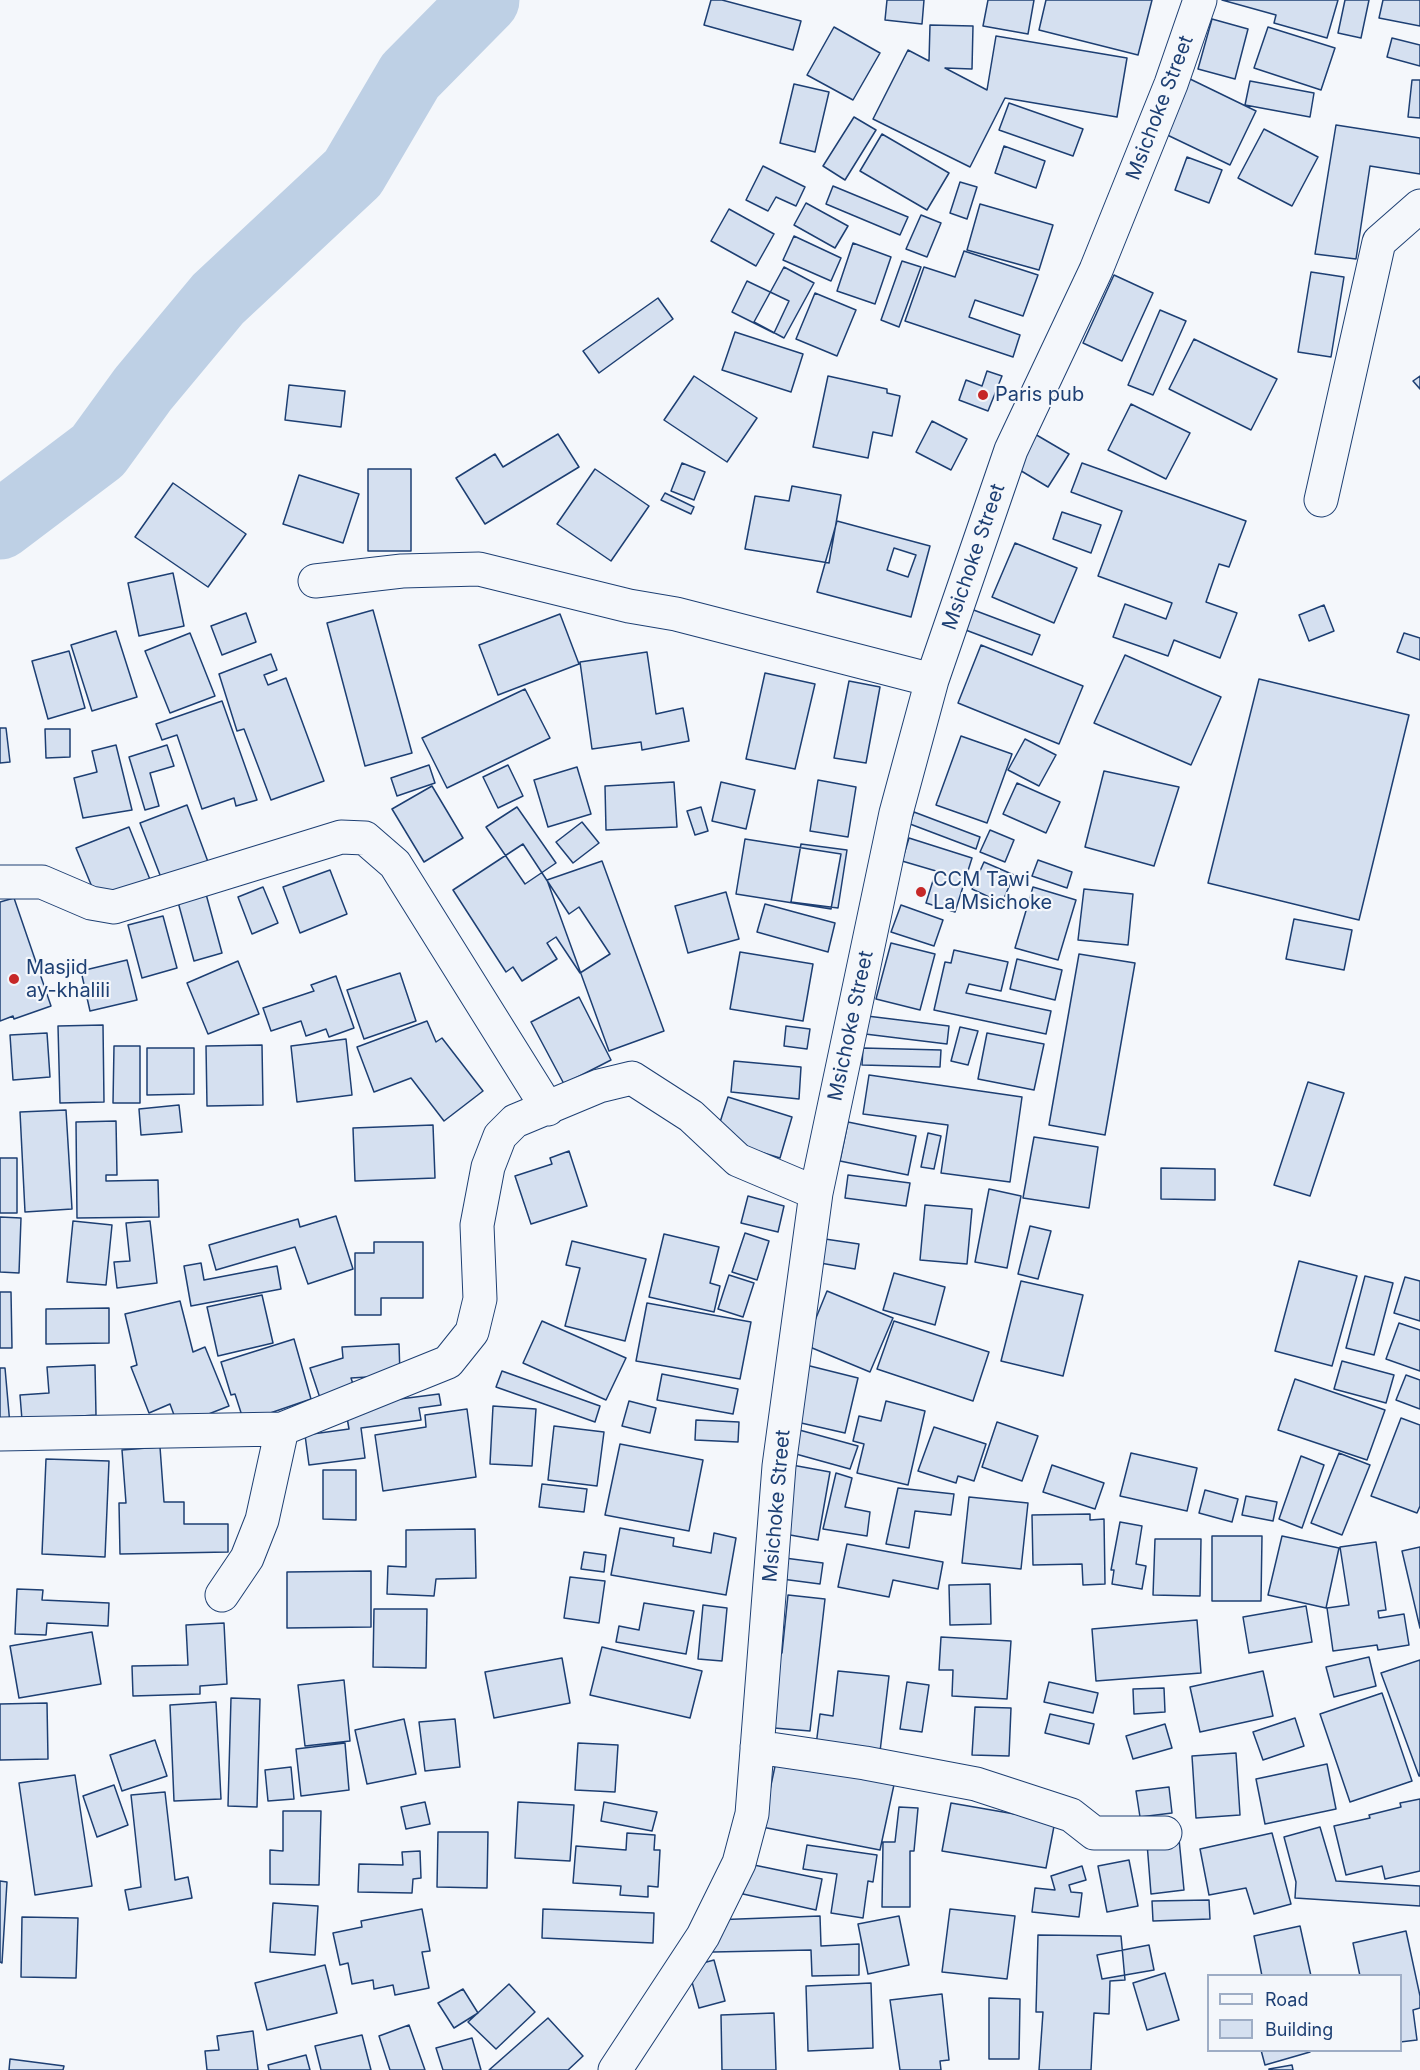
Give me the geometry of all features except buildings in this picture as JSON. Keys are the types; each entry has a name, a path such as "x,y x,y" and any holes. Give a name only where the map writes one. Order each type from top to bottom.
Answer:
{"street":[{"name":"Msichoke Street","path":"615,2070 703,1936 739,1863 752,1814 779,1466 816,1193 896,813 932,680 1011,450 1096,270 1171,84 1200,0"},
{"path":"1321,500 1379,242 1420,206"},
{"path":"315,581 402,571 479,568 628,606 676,614 932,680"},
{"path":"0,882 42,882 92,903 114,907 341,837 364,838 395,864 548,1109"},
{"path":"0,1434 282,1429 448,1362 472,1332 480,1299 477,1225 488,1167 500,1136 515,1120 548,1109 599,1086 632,1078 691,1116 738,1160 816,1193"},
{"path":"222,1595 247,1558 262,1520 282,1429"},
{"path":"757,1747 865,1763 976,1784 1071,1815 1094,1833 1165,1833"}],"waterway":[{"path":"0,525 98,451 143,389 218,299 353,173 410,76 485,0"}],"place":[{"name":"Paris pub","path":"983,395"},
{"name":"CCM Tawi La Msichoke","path":"921,892"},
{"name":"Masjid ay-khalili","path":"14,979"}]}
